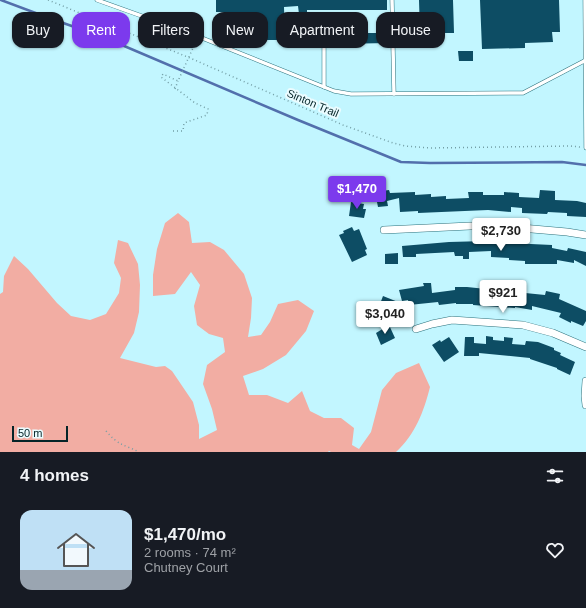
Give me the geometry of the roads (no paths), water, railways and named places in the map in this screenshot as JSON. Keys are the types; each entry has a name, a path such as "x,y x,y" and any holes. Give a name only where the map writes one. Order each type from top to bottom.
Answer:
{"street":[{"path":"384,230 498,226 586,235"},
{"path":"416,329 452,320 523,325 553,333 586,347"},
{"path":"586,381 586,405"}],"lane":[{"path":"97,0 192,34 342,93 394,94 523,92 585,61"},
{"path":"392,0 394,94"},
{"path":"585,0 586,148"},
{"path":"324,48 324,87"}],"waterway":[{"path":"1,0 103,37 401,162 562,162 586,165"}]}
